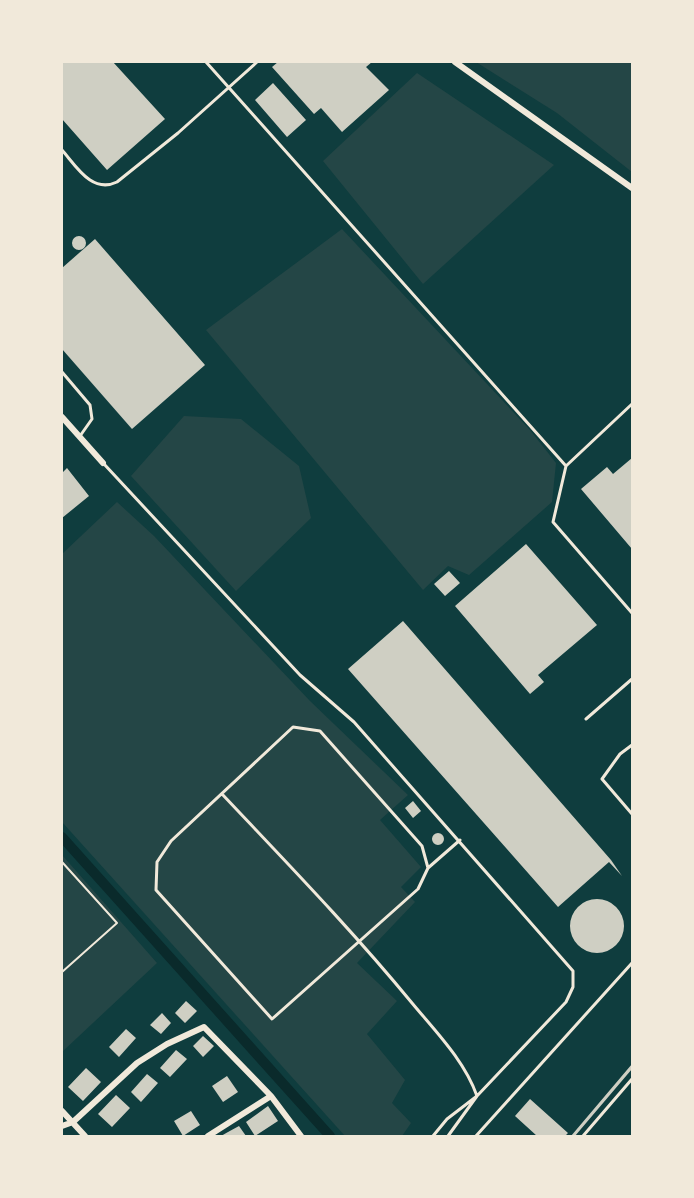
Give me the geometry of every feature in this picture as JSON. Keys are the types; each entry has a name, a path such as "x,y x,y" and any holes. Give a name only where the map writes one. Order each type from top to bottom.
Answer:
{"street":[{"path":"454,62 633,188"},
{"path":"62,417 103,463"},
{"path":"62,1126 73,1122 137,1063 167,1044 204,1027 271,1096 301,1137"},
{"path":"208,1137 271,1096"},
{"path":"62,1111 85,1137"}],"lane":[{"path":"206,62 566,466"},
{"path":"62,150 86,177 96,184 107,187 117,182 178,133 256,62"},
{"path":"62,372 90,405 92,419 79,437"},
{"path":"633,404 566,466 553,522 633,613"},
{"path":"103,463 300,675 354,722 573,971 573,987 566,1002 477,1096 448,1137"},
{"path":"586,719 633,679"},
{"path":"428,868 422,846 320,731 293,727 171,841 157,862 156,890 272,1019 418,889 428,868 460,840"},
{"path":"633,745 620,754 602,779 633,814"},
{"path":"222,794 360,940 448,1046 470,1078 477,1096"},
{"path":"476,1137 633,963"},
{"path":"583,1137 633,1079"},
{"path":"433,1137 447,1119 477,1096"}],"path":[{"path":"62,862 117,923 62,972"}],"shaded area":[{"path":"476,62 632,62 632,172 557,113"},
{"path":"417,73 554,165 423,284 323,161"},
{"path":"342,229 530,430 556,463 552,502 469,575 448,566 423,590 206,330"},
{"path":"184,416 241,419 299,466 311,518 236,591 131,476"},
{"path":"117,502 154,536 310,701 408,795 380,820 421,867 401,887 415,902 357,963 397,1001 367,1034 405,1080 392,1103 411,1123 402,1136 345,1136 62,822 62,554"},
{"path":"62,855 157,963 62,1052"}],"building":[{"path":"63,62 113,62 165,119 107,170 62,119"},
{"path":"278,62 372,62 366,67 389,90 342,132 321,108 314,114 272,67"},
{"path":"273,83 306,120 287,137 255,100"},
{"path":"79,236 84,238 86,243 84,248 79,250 74,248 72,243 74,238"},
{"path":"95,239 205,365 132,429 62,349 62,268"},
{"path":"632,458 632,549 581,489 607,467 613,474"},
{"path":"67,468 89,496 62,518 62,473"},
{"path":"526,544 597,625 538,675 544,682 530,694 455,606"},
{"path":"449,571 460,583 445,596 434,584"},
{"path":"403,621 611,860 622,876 609,862 558,907 348,669"},
{"path":"413,801 421,811 413,818 405,808"},
{"path":"440,833 444,839 440,845 436,845 432,837"},
{"path":"597,899 607,901 616,907 622,916 624,926 622,936 616,945 607,951 597,953 587,951 578,945 572,936 570,926 572,916 578,907 587,901"},
{"path":"186,1001 197,1011 185,1023 175,1013"},
{"path":"162,1013 171,1023 161,1034 150,1025"},
{"path":"126,1029 136,1038 119,1057 109,1047"},
{"path":"203,1036 214,1046 203,1057 193,1046"},
{"path":"176,1050 187,1059 170,1077 160,1068"},
{"path":"632,1064 632,1069 575,1136 571,1136"},
{"path":"86,1068 101,1082 83,1101 68,1087"},
{"path":"147,1074 158,1083 141,1102 131,1092"},
{"path":"227,1076 238,1092 223,1102 212,1086"},
{"path":"116,1095 130,1108 112,1127 98,1114"},
{"path":"530,1099 568,1133 565,1136 537,1136 515,1116"},
{"path":"268,1106 278,1121 255,1136 246,1122"},
{"path":"191,1111 200,1125 183,1136 174,1121"},
{"path":"239,1126 246,1136 221,1136 228,1132"}],"waterway":[{"path":"62,837 330,1136"}]}
